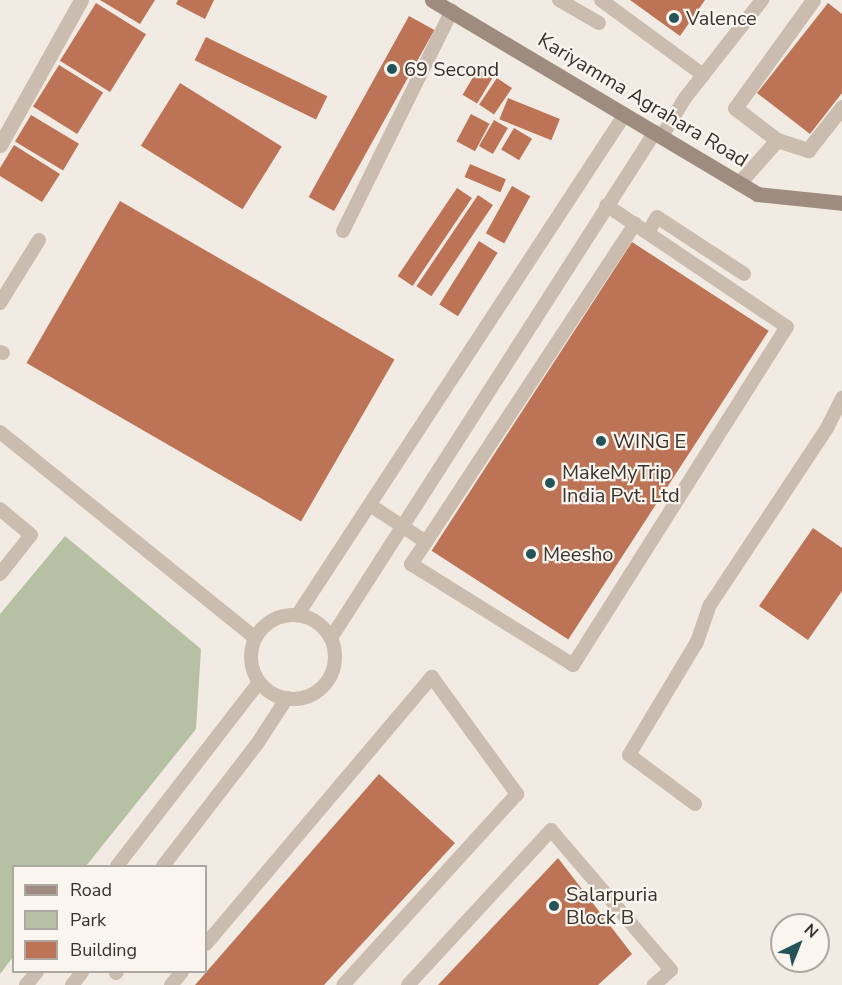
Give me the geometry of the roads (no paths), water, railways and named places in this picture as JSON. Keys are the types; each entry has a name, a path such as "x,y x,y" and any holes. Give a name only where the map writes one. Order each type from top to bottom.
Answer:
{"street":[{"path":"0,145 81,0"},
{"path":"813,0 735,108 777,140 808,150 842,107"},
{"name":"Kariyamma Agrahara Road","path":"444,4 757,194 842,203"},
{"path":"739,183 777,140"}],"lane":[{"path":"559,0 599,23"},
{"path":"601,0 703,75"},
{"path":"331,638 403,528 606,205 685,98 762,0"},
{"path":"343,231 444,4"},
{"path":"298,614 625,114"},
{"path":"606,205 648,232 787,327 573,664 411,564 635,224"},
{"path":"648,232 657,217 744,274"},
{"path":"0,303 39,240"},
{"path":"695,804 629,755 696,642 710,605 828,428 842,398"},
{"path":"0,432 255,638"},
{"path":"370,505 426,542"},
{"path":"0,509 31,535 0,574"},
{"path":"298,614 312,618 331,638 335,651 334,664 323,687 312,694 287,698 274,695 259,682 251,664 250,654 255,638 270,621 283,615 298,614"},
{"path":"207,943 432,677 517,794 343,985"},
{"path":"119,865 259,682"},
{"path":"170,864 257,744 287,698"},
{"path":"408,985 551,830 671,970 654,985"},
{"path":"26,985 36,973"},
{"path":"72,985 81,973"},
{"path":"171,985 181,973"}],"place":[{"name":"Valence","path":"674,18"},
{"name":"69 Second","path":"392,69"},
{"name":"WING E","path":"601,441"},
{"name":"MakeMyTrip India Pvt. Ltd","path":"550,483"},
{"name":"Meesho","path":"531,554"},
{"name":"Salarpuria Block B","path":"554,906"}]}
